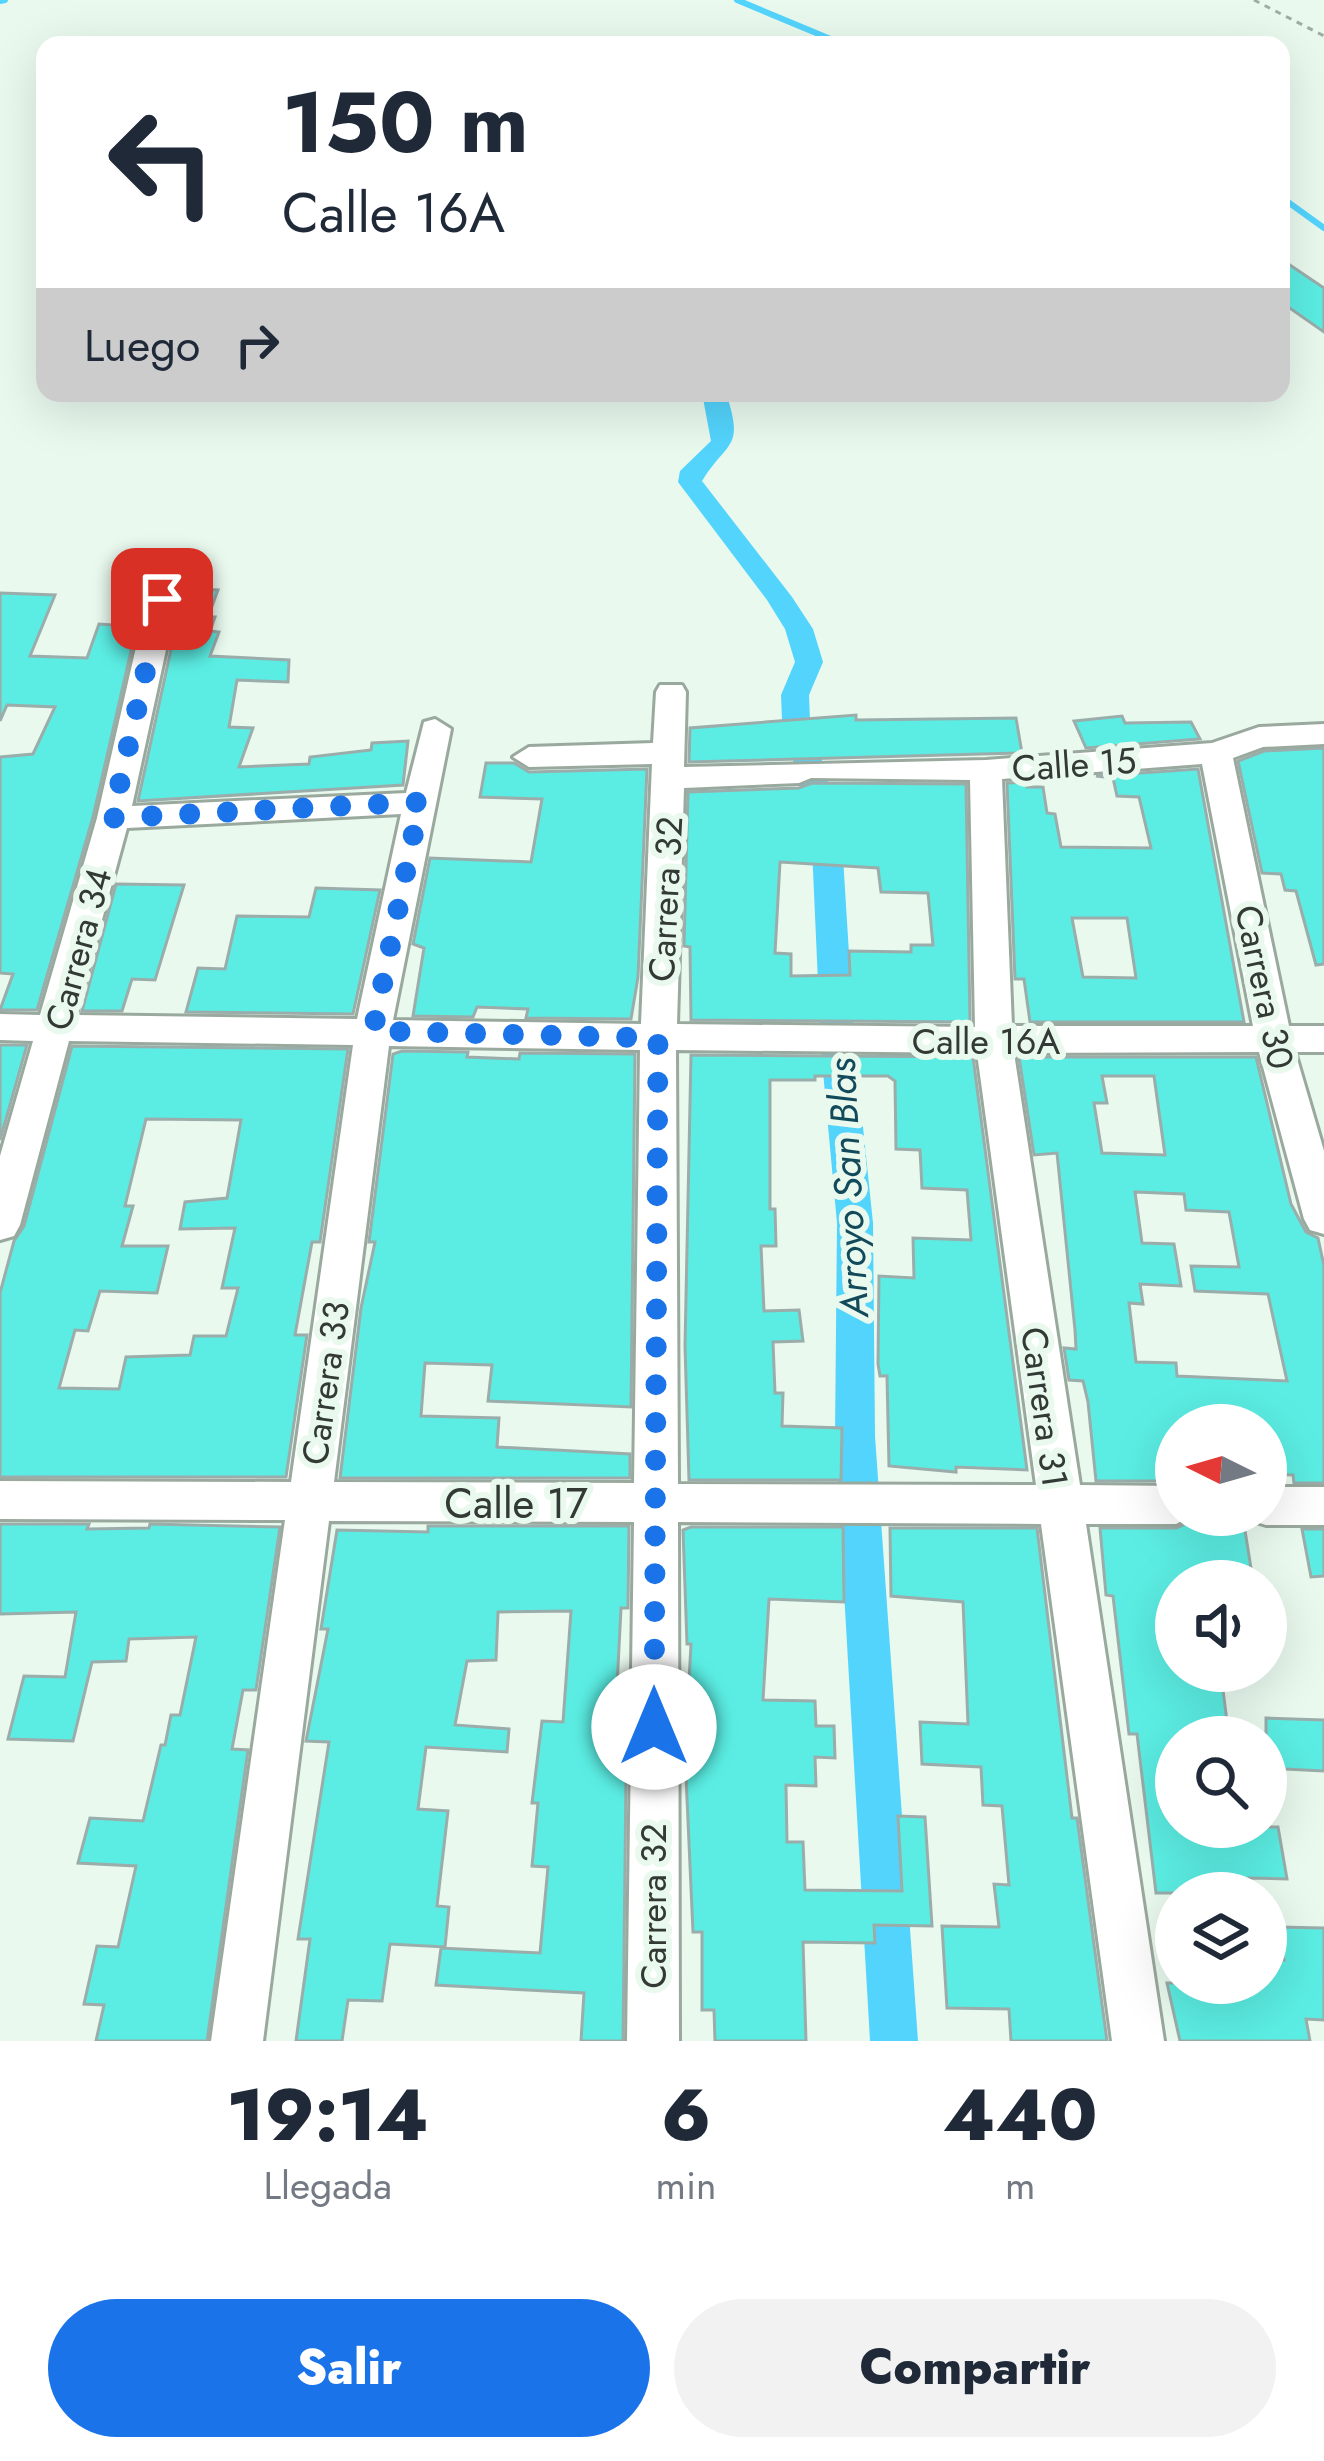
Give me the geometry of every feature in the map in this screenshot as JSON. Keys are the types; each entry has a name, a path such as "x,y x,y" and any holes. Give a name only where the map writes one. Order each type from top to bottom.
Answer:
{"street":[{"name":"Carrera 34","path":"0,1225 112,818 162,599"},
{"name":"Carrera 32","path":"652,2041 658,1038 671,692"},
{"name":"Carrera 33","path":"237,2041 373,1031 435,729"},
{"name":"Calle 15","path":"530,757 810,772 986,770 1216,753 1259,736 1324,734"},
{"name":"Carrera 30","path":"1216,753 1273,1038 1324,1219"},
{"name":"Carrera 31","path":"986,770 994,1042 1138,2041"},
{"path":"112,818 420,802"},
{"name":"Calle 16A","path":"0,1027 994,1042 1324,1039"},
{"name":"Calle 17","path":"0,1501 1155,1505"},
{"path":"1287,1506 1324,1506"}],"path":[{"path":"1254,0 1324,36"}],"building":[{"path":"1290,265 1324,288 1324,332 1290,308"},
{"path":"192,589 218,590 208,617 215,617 210,631 219,632 210,656 289,660 288,682 237,680 229,727 253,728 239,767 309,764 310,757 371,750 372,743 408,741 403,785 138,801 180,608"},
{"path":"0,593 55,595 30,656 87,658 99,624 113,625 119,607 141,607 93,817 37,1010 0,1010 13,974 0,973 0,757 33,754 55,707 7,705 0,721"},
{"path":"856,715 856,720 1016,718 1022,753 689,762 690,728"},
{"path":"1122,716 1125,723 1191,722 1200,739 1086,748 1074,721"},
{"path":"1324,748 1324,964 1316,965 1296,891 1285,890 1281,874 1262,873 1238,761 1264,751"},
{"path":"486,763 514,763 529,772 647,769 638,977 631,1019 526,1018 528,1009 477,1007 473,1017 413,1016 424,948 413,944 430,858 531,862 542,799 480,797"},
{"path":"1198,769 1244,1022 1030,1022 1024,979 1015,979 1007,783 1043,787 1047,813 1055,814 1061,847 1151,848 1139,797 1117,796 1113,778 1096,776","holes":["1072,918 1127,918 1136,978 1083,977"]},
{"path":"812,783 966,784 970,1022 691,1020 690,947 684,946 688,792 799,788","holes":["780,862 878,868 881,892 928,893 933,945 911,945 911,952 849,951 850,975 791,976 791,954 775,953"]},
{"path":"116,884 184,885 155,980 132,979 122,1011 82,1011"},
{"path":"316,888 380,890 353,1014 186,1012 198,968 225,969 237,916 309,917"},
{"path":"0,1045 27,1045 0,1140"},
{"path":"72,1046 348,1049 320,1242 312,1242 295,1335 307,1335 286,1477 0,1477 0,1293 14,1241 24,1226","holes":["146,1119 241,1120 227,1198 185,1202 180,1229 235,1228 222,1288 238,1288 226,1336 194,1336 190,1355 126,1357 119,1389 59,1388 75,1330 88,1331 100,1291 157,1293 168,1246 122,1246 133,1206 125,1206"]},
{"path":"520,1053 635,1054 631,1407 488,1401 492,1365 425,1363 421,1416 499,1418 497,1447 630,1454 630,1478 340,1478 361,1308 375,1242 369,1242 393,1054 519,1059"},
{"path":"691,1055 973,1057 1027,1470 956,1467 956,1472 889,1466 887,1376 880,1376 878,1364 879,1276 914,1278 913,1238 971,1240 967,1190 922,1188 920,1150 896,1149 895,1081 888,1076 815,1076 815,1080 770,1080 770,1209 775,1209 776,1246 761,1246 764,1311 799,1310 803,1341 773,1342 775,1393 783,1393 782,1426 842,1428 841,1480 689,1480 685,1346"},
{"path":"1019,1057 1256,1057 1291,1204 1306,1232 1318,1238 1324,1266 1324,1483 1294,1483 1293,1475 1287,1475 1287,1404 1155,1404 1155,1481 1096,1481 1083,1381 1069,1380 1064,1348 1076,1349 1057,1153 1034,1155","holes":["1102,1076 1154,1076 1165,1155 1102,1153 1094,1103 1107,1103","1135,1192 1184,1194 1186,1210 1229,1212 1239,1267 1191,1266 1195,1291 1268,1294 1287,1381 1177,1376 1176,1363 1136,1362 1129,1303 1143,1304 1140,1284 1181,1286 1174,1244 1142,1243"]},
{"path":"0,1524 89,1524 87,1529 149,1528 150,1524 280,1527 256,1690 243,1690 232,1749 248,1750 207,2041 96,2041 104,2005 84,2004 97,1946 118,1947 136,1866 78,1863 90,1818 143,1821 171,1715 180,1715 196,1637 129,1639 126,1661 92,1662 73,1741 8,1739 24,1676 65,1677 76,1612 0,1614"},
{"path":"428,1526 629,1526 628,1608 621,1608 617,1687 627,1688 623,2041 581,2041 584,1993 436,1985 441,1948 540,1953 548,1867 532,1866 538,1803 532,1803 542,1721 563,1722 571,1611 498,1612 496,1660 467,1661 455,1725 509,1729 507,1752 426,1747 418,1809 448,1811 437,1906 449,1907 445,1947 390,1944 382,2001 348,2000 342,2041 296,2041 310,1939 298,1939 329,1742 306,1741 328,1629 321,1629 337,1530 428,1532"},
{"path":"843,1527 844,1602 769,1599 763,1700 815,1701 816,1726 834,1726 835,1758 815,1757 816,1786 786,1785 787,1842 803,1842 805,1890 902,1891 898,1816 925,1817 932,1926 874,1925 875,1943 803,1942 806,2041 715,2041 714,2010 702,2010 702,1932 693,1932 685,1754 691,1644 687,1644 683,1530"},
{"path":"890,1528 1037,1528 1072,1818 1077,1818 1107,2041 1011,2041 1009,2009 947,2008 942,1926 999,1927 994,1884 1009,1885 1002,1806 983,1805 981,1767 922,1764 920,1722 968,1724 963,1602 891,1596"},
{"path":"1100,1528 1155,1528 1155,1536 1246,1536 1250,1560 1155,1560 1155,1692 1223,1692 1226,1716 1155,1716 1155,1848 1282,1848 1286,1872 1155,1872 1155,1885 1137,1734 1129,1734"},
{"path":"1302,1529 1324,1529 1324,1576 1311,1577"},
{"path":"1287,1719 1324,1720 1324,1771 1287,1769"},
{"path":"1287,1927 1324,1928 1324,2020 1306,2019 1310,2041 1180,2041 1172,2004 1287,2004"}],"waterway":[{"path":"0,1 5,0"},
{"path":"737,0 823,36"},
{"path":"1290,203 1324,228"},
{"name":"Arroyo San Blas","path":"717,402 723,441 689,476 690,482 779,597 799,629 809,662 795,695 796,720 826,825 838,1050 855,1223 855,1436 894,2041"}],"route":[{"path":"162,599 112,818 420,802 373,1031 658,1038 654,1727"}]}
